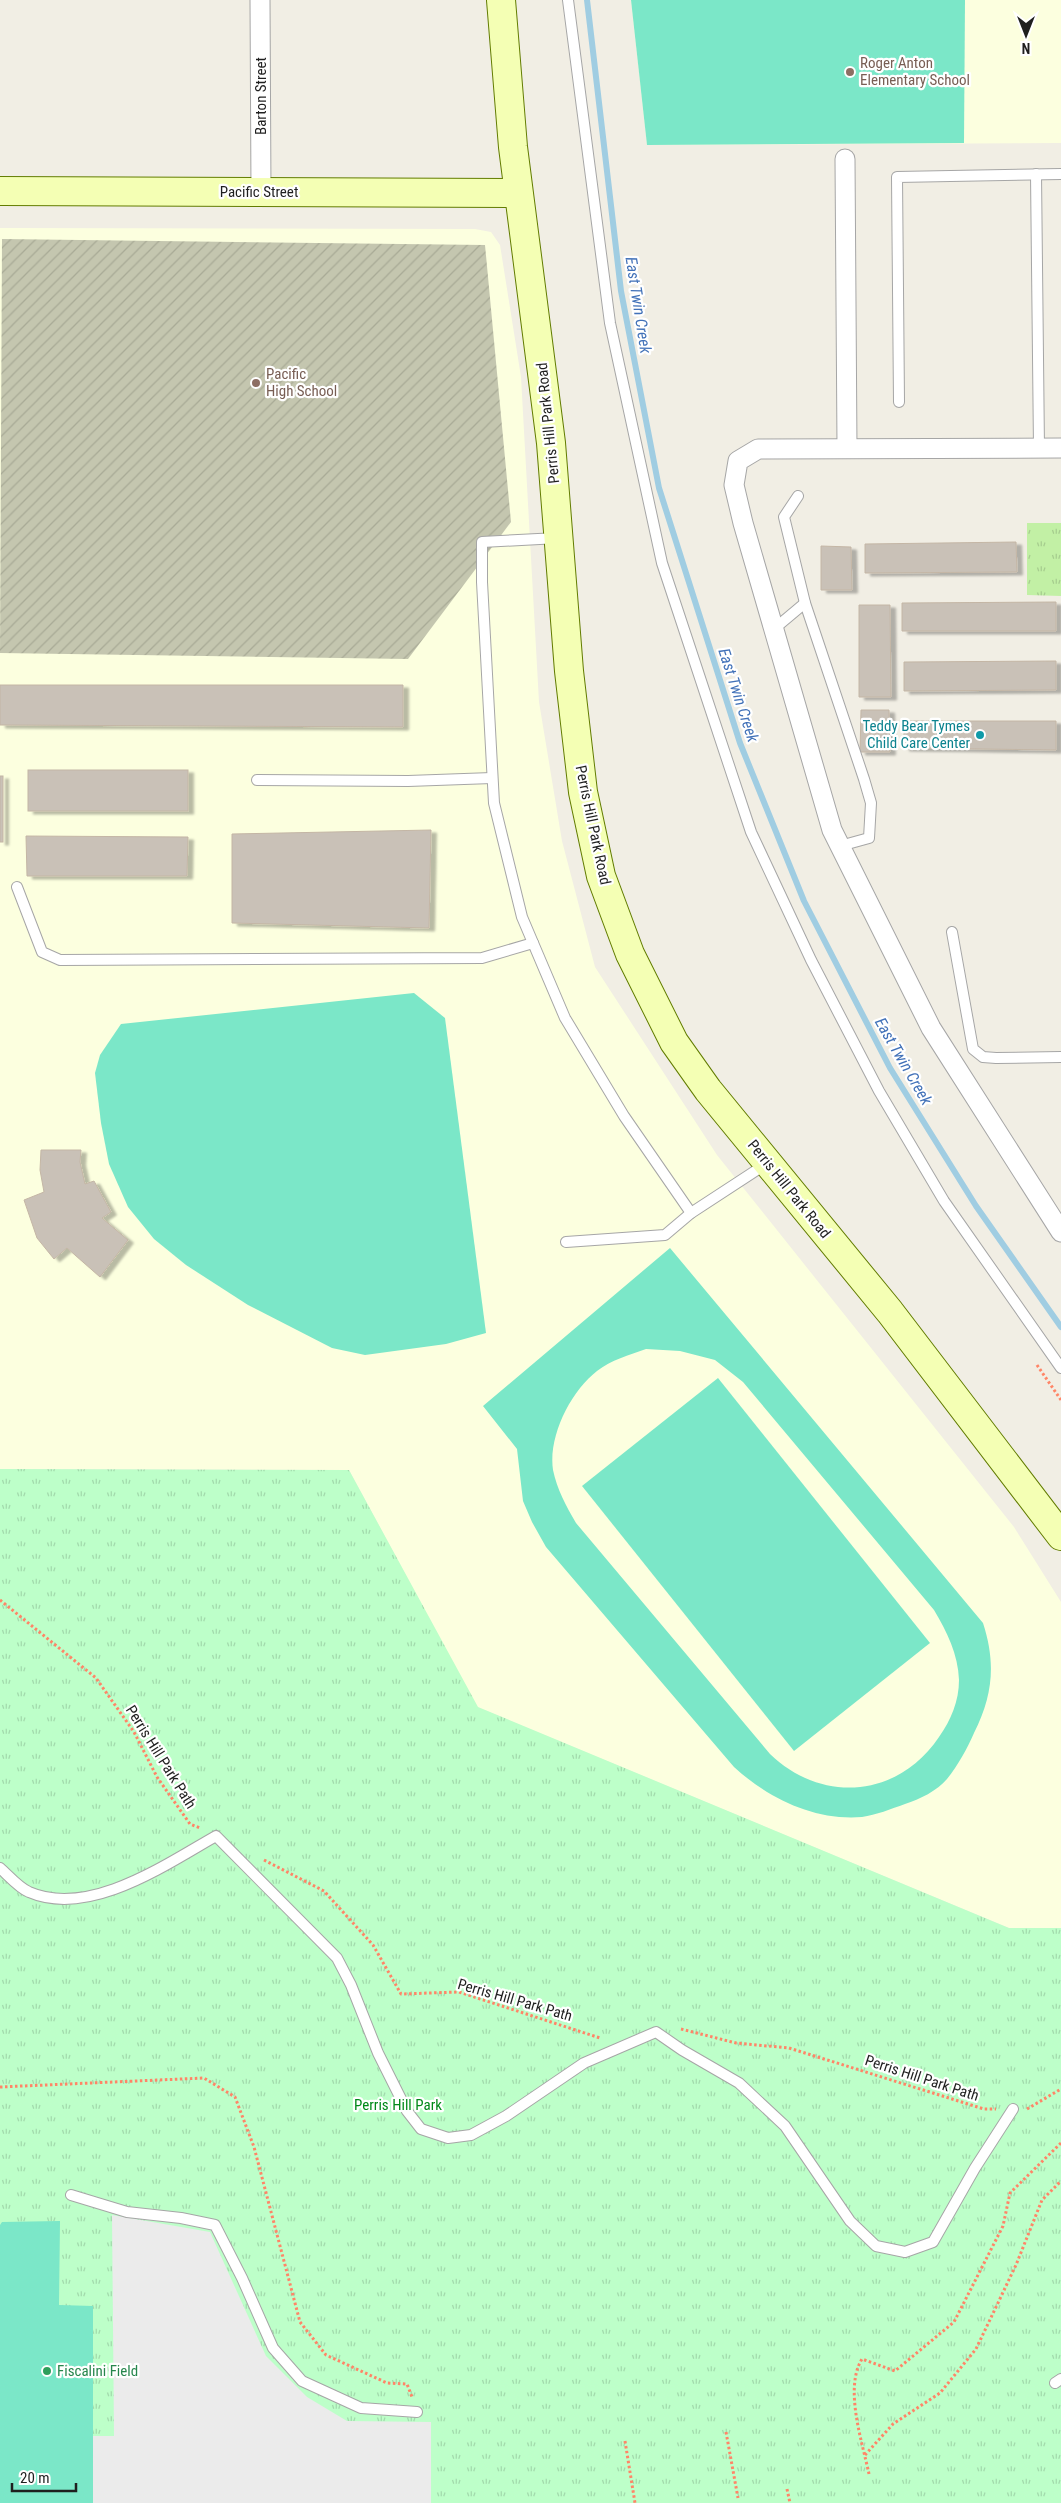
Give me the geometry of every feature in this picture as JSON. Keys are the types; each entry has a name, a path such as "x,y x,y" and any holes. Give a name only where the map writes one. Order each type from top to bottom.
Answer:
{"street":[{"name":"Barton Street","path":"260,0 261,192"},
{"name":"Perris Hill Park Road","path":"501,0 518,193 551,443 569,671 583,792 601,876 630,954 674,1042 708,1090 890,1312 1061,1536"},
{"path":"846,159 847,447"},
{"name":"Pacific Street","path":"0,192 518,193"},
{"path":"1061,448 847,447 758,449 738,461 734,485 832,830 931,1028 1061,1232"}],"lane":[{"path":"568,0 610,324 662,563 751,832 811,960 879,1092 944,1201 1061,1368"},
{"path":"1036,174 1039,448"},
{"path":"899,402 897,176 1061,174"},
{"path":"798,496 784,517 805,603 870,803 869,838 840,846"},
{"path":"558,538 482,542 482,582 492,778 494,803 501,840 522,917 565,1018 624,1116 691,1214"},
{"path":"774,629 805,603"},
{"path":"257,780 408,781 492,778"},
{"path":"17,887 42,952 60,960 482,958 533,943"},
{"path":"952,932 973,1049 982,1057 1061,1057"},
{"path":"566,1242 665,1235 691,1214 767,1163"},
{"path":"0,1868 28,1892 60,1901 112,1891 216,1836 337,1958 351,1985 378,2053 408,2111 421,2129 448,2138 471,2135 506,2116 584,2063 656,2032 739,2083 785,2126 850,2221 876,2246 905,2252 933,2242 975,2168 1013,2109"},
{"path":"71,2195 127,2212 182,2218 215,2225 242,2278 273,2348 302,2381 361,2408 417,2412"}],"path":[{"path":"1034,1359 1061,1400"},
{"name":"Perris Hill Park Path","path":"0,1600 96,1678 134,1732 157,1777 190,1824 216,1836"},
{"name":"Perris Hill Park Path","path":"258,1857 324,1891 373,1945 401,1994 458,1992 599,2038 608,2037"},
{"name":"Perris Hill Park Path","path":"656,2032 681,2029 736,2043 789,2048 984,2109 1026,2109 1061,2090"},
{"path":"0,2087 204,2078 235,2097 254,2147 300,2322 326,2355 387,2383 407,2384 417,2412"},
{"path":"868,2474 855,2406 855,2371 862,2359 895,2371 954,2322 1003,2226 1010,2193 1061,2143"},
{"path":"865,2456 893,2424 940,2393 976,2349 1016,2265 1042,2200 1061,2181"},
{"path":"726,2432 738,2498"},
{"path":"625,2440 635,2503"},
{"path":"787,2488 790,2503"}],"shaded area":[{"name":"Roger Anton Elementary School","path":"631,0 1061,0 1061,143 647,145"},
{"name":"Pacific High School","path":"0,228 475,229 491,232 500,245 521,377 539,702 562,841 595,967 717,1155 1014,1527 1061,1602 1061,1928 1009,1928 477,1707 349,1470 0,1469"},
{"path":"2,239 485,245 511,522 408,659 0,653"},
{"path":"112,2215 210,2232 266,2356 307,2397 347,2421 431,2422 431,2503 93,2503 93,2436 114,2436"}],"green space":[{"name":"Roger Anton Elementary School","path":"631,0 965,0 964,143 647,145"},
{"path":"1027,523 1061,523 1061,596 1027,595"},
{"path":"414,993 445,1018 486,1333 446,1344 365,1355 332,1348 248,1305 186,1265 154,1239 128,1207 109,1164 101,1123 95,1073 100,1055 121,1024"},
{"path":"670,1248 983,1623 990,1652 989,1692 971,1739 959,1763 947,1779 933,1791 922,1797 884,1812 862,1817 844,1817 809,1811 793,1805 747,1778 734,1767 546,1547 523,1501 517,1449 483,1406","holes":["646,1349 680,1351 715,1360 743,1382 934,1610 954,1652 959,1688 951,1717 939,1737 922,1757 903,1772 881,1782 859,1787 836,1787 813,1781 791,1770 770,1754 576,1523 569,1510 559,1491 553,1470 552,1457 554,1443 563,1415 578,1390 597,1371 620,1358"]},
{"path":"718,1378 930,1643 794,1751 582,1486"},
{"name":"Perris Hill Park","path":"0,1469 349,1470 478,1707 1009,1928 1061,1928 1061,2503 0,2503"},
{"name":"Fiscalini Field","path":"60,2221 59,2305 93,2306 93,2503 0,2503 0,2225 2,2222"}],"building":[{"path":"1016,542 1017,572 865,573 865,544"},
{"path":"821,546 851,547 852,590 821,590"},
{"path":"1056,602 1056,631 902,631 902,603"},
{"path":"859,605 890,605 891,697 859,697"},
{"path":"1056,661 1056,690 904,691 904,662"},
{"path":"0,685 403,685 403,727 0,725"},
{"path":"861,710 889,710 890,752 860,752"},
{"name":"Teddy Bear Tymes Child Care Center","path":"904,721 1056,721 1056,750 904,748"},
{"path":"28,770 188,770 188,811 28,811"},
{"path":"0,776 3,776 3,842 0,842"},
{"path":"431,830 429,928 232,923 232,834"},
{"path":"26,836 188,837 187,876 27,876"},
{"path":"41,1150 81,1150 80,1162 85,1184 94,1181 111,1212 102,1218 128,1240 100,1277 67,1248 54,1259 37,1238 24,1200 44,1192 40,1170"}],"waterway":[{"name":"East Twin Creek","path":"587,0 621,291 659,488 740,743 804,901 890,1068 976,1206 1061,1327"}],"place":[{"name":"Roger Anton Elementary School","path":"850,72"},
{"name":"Pacific High School","path":"256,383"},
{"name":"Teddy Bear Tymes Child Care Center","path":"980,735"},
{"name":"Fiscalini Field","path":"47,2371"}]}
